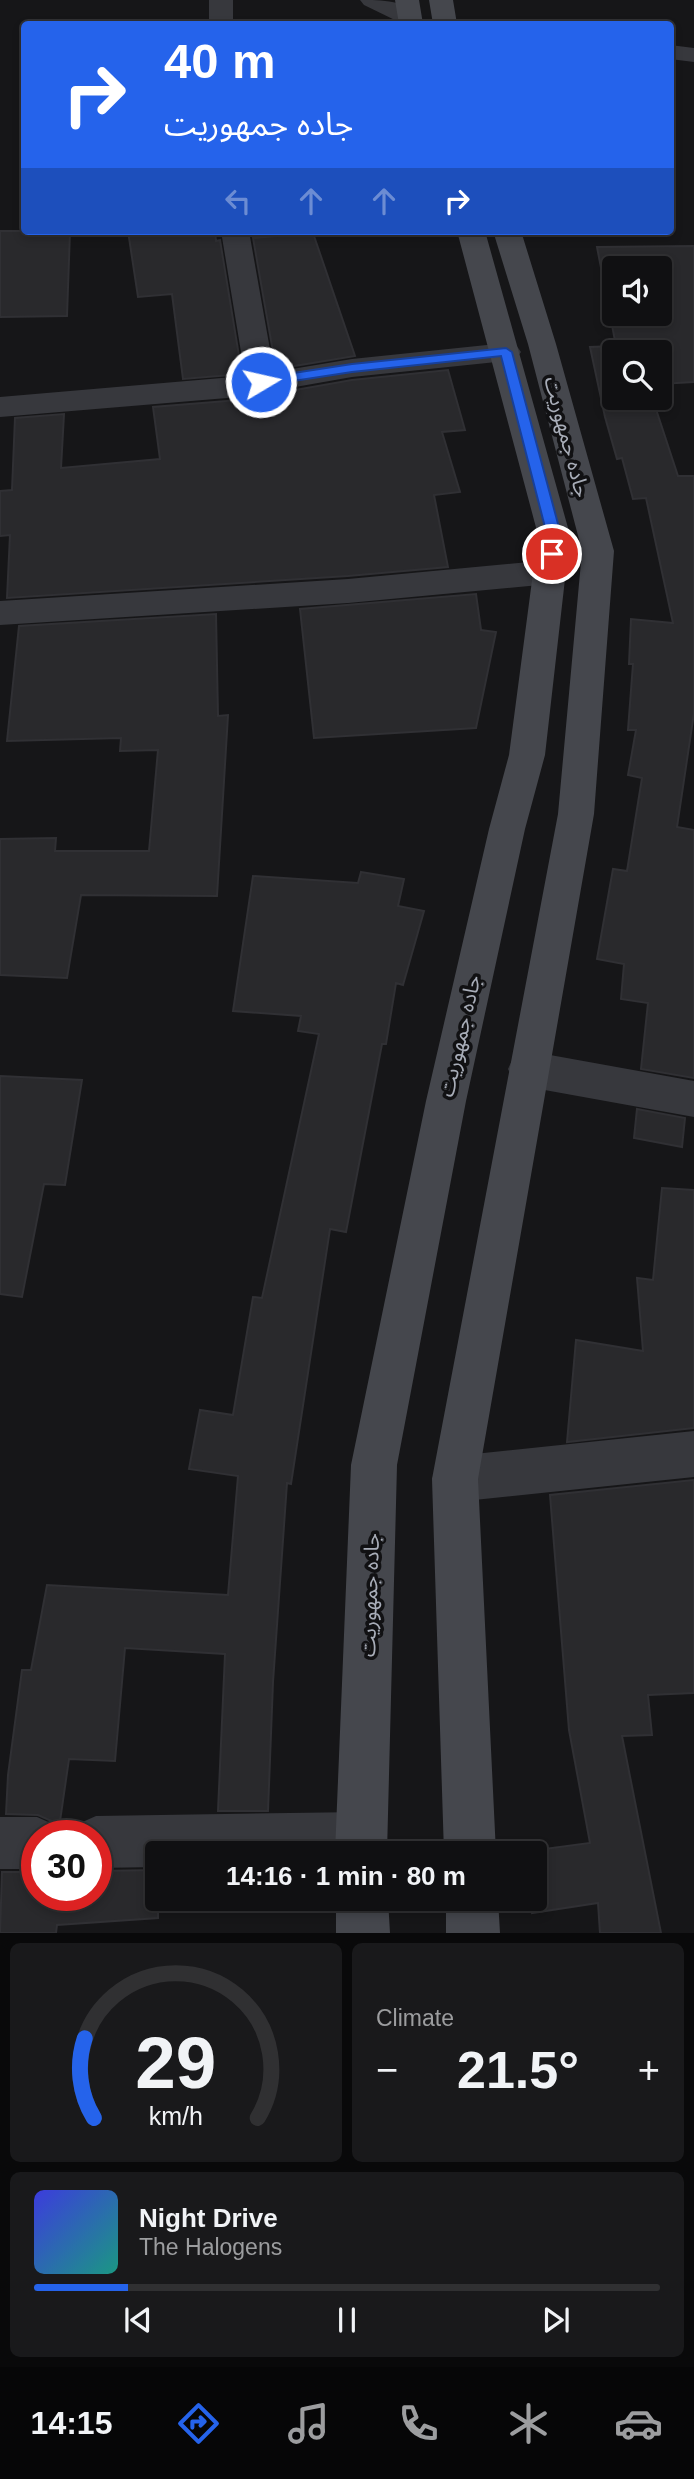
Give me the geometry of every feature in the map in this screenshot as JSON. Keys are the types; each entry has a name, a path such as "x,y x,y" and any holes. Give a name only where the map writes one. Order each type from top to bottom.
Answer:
{"main road":[{"path":"441,0 444,21"},
{"name":"جاده جمهوریت","path":"470,1841 455,1479 576,814 598,551 473,235"},
{"name":"جاده جمهوریت","path":"361,1841 374,1465 446,1101 507,829 527,755 554,535 517,346 508,235"},
{"path":"362,1911 363,1933"},
{"path":"472,1911 473,1933"}],"street":[{"path":"221,0 222,21"},
{"path":"372,0 409,14"},
{"path":"674,52 694,55"},
{"path":"236,235 261,382"},
{"path":"0,407 239,387 352,368 517,346"},
{"path":"0,613 348,591 550,572"},
{"path":"528,1069 694,1099"},
{"path":"455,1479 694,1454"},
{"path":"112,1842 145,1843"},
{"path":"0,1843 21,1843"}],"building":[{"path":"0,231 21,231 21,235 70,235 67,316 0,317"},
{"path":"129,235 215,235 216,241 220,240 242,374 183,379 172,294 138,297"},
{"path":"314,235 355,356 276,369 253,238"},
{"path":"694,246 694,382 672,383 672,340 615,340 612,326 672,326 672,256 602,256 602,273 597,247"},
{"path":"590,347 602,347 602,403"},
{"path":"448,370 465,430 442,432 460,492 434,495 448,567 7,598 10,535 0,536 0,491 12,490 15,418 64,414 61,468 160,459 153,407 239,400 352,380"},
{"path":"604,410 656,410 678,476 694,476 694,713 677,827 694,830 694,1078 641,1069 648,1003 621,999 624,964 597,959 613,869 627,871 642,778 628,775 636,730 628,730 633,664 629,664 631,619 673,623 646,498 633,499 622,458 617,459"},
{"path":"476,594 481,630 496,632 476,728 314,738 300,609"},
{"path":"216,614 218,716 228,715 217,896 81,895 67,978 0,975 0,839 56,838 55,851 149,851 158,750 120,751 121,738 7,741 19,626"},
{"path":"361,872 404,879 398,906 424,911 403,985 396,983 386,1044 382,1044 346,1232 330,1229 291,1484 287,1483 273,1682 268,1811 218,1811 225,1654 125,1648 115,1761 69,1759 60,1820 49,1820 38,1815 6,1814 8,1775 22,1670 31,1670 47,1585 228,1595 238,1476 189,1469 200,1410 233,1415 253,1297 262,1298 319,1034 298,1031 301,1016 233,1011 253,876 358,883"},
{"path":"0,1076 82,1080 65,1185 44,1184 22,1297 0,1294"},
{"path":"637,1109 685,1118 682,1147 634,1138"},
{"path":"662,1188 694,1190 694,1428 567,1442 576,1340 643,1351 637,1278 653,1280"},
{"path":"694,1480 694,1693 648,1695 652,1735 622,1736 661,1933 600,1933 598,1903 547,1911 547,1849 590,1843 569,1730 550,1495"},
{"path":"145,1870 145,1911 158,1911 158,1918 57,1925 56,1933 0,1933 2,1872 21,1872 21,1911 112,1911 112,1871"}],"route":[{"path":"261,382 352,368 506,352 554,535 552,554"}]}
